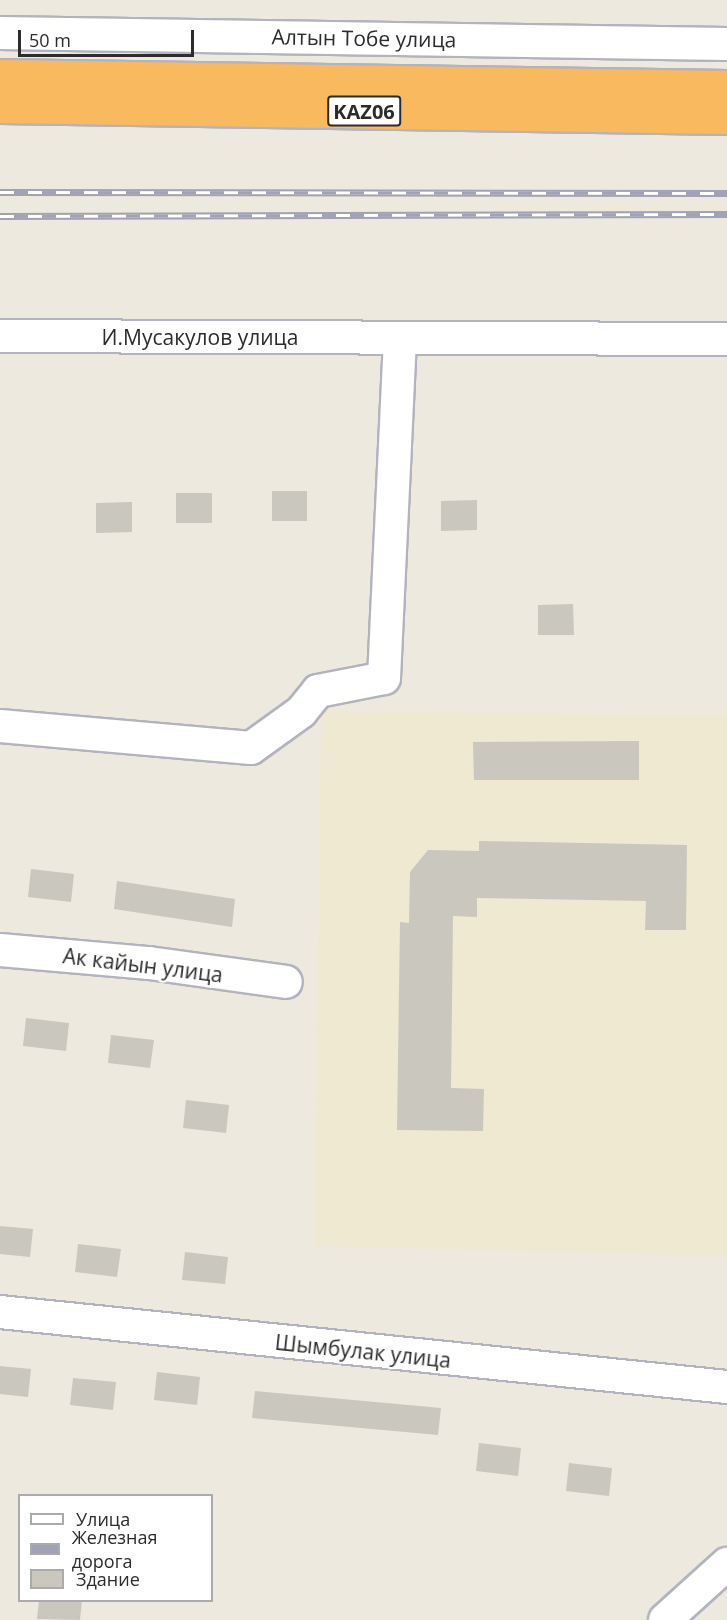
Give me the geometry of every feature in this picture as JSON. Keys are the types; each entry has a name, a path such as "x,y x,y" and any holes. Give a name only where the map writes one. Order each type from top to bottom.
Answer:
{"highway":[{"name":"KАZ06","path":"0,76 727,87"},
{"name":"KАZ06","path":"0,106 727,117"}],"street":[{"name":"Алтын Тобе улица","path":"0,33 727,44"},
{"name":"И.Мусакулов улица","path":"0,336 727,339"},
{"path":"0,726 251,748 301,712 318,692 384,678 399,339"},
{"name":"Ак кайын улица","path":"0,950 149,963 286,982"},
{"name":"Шымбулак улица","path":"0,1312 727,1387"},
{"path":"665,1620 727,1564"}],"shaded area":[{"path":"321,711 727,716 727,1256 315,1246"}],"building":[{"path":"272,491 307,491 307,521 272,521"},
{"path":"176,493 212,493 212,523 176,523"},
{"path":"477,500 477,530 441,531 441,501"},
{"path":"132,502 132,532 96,533 96,503"},
{"path":"573,604 574,635 538,635 538,605"},
{"path":"639,741 639,780 474,780 473,742"},
{"path":"479,841 687,845 686,930 645,930 646,901 477,898 477,917 453,916 451,1088 484,1089 483,1131 397,1130 400,922 409,923 410,872 428,850 479,851"},
{"path":"31,869 74,874 71,902 28,897"},
{"path":"117,881 235,899 232,927 114,909"},
{"path":"26,1018 69,1023 66,1051 23,1046"},
{"path":"111,1035 154,1040 150,1068 108,1063"},
{"path":"186,1100 229,1105 226,1133 183,1128"},
{"path":"0,1226 33,1229 30,1257 0,1254"},
{"path":"78,1244 121,1249 117,1277 75,1272"},
{"path":"185,1252 228,1257 225,1284 182,1280"},
{"path":"0,1366 31,1369 28,1397 0,1394"},
{"path":"157,1372 200,1377 197,1405 154,1400"},
{"path":"73,1378 116,1382 113,1410 70,1405"},
{"path":"255,1391 441,1408 438,1435 252,1418"},
{"path":"479,1443 521,1448 518,1476 476,1471"},
{"path":"569,1463 612,1468 609,1496 566,1491"},
{"path":"39,1602 82,1602 80,1620 37,1619"}],"railway":[{"path":"0,192 727,193"},
{"path":"0,216 727,214"}]}
